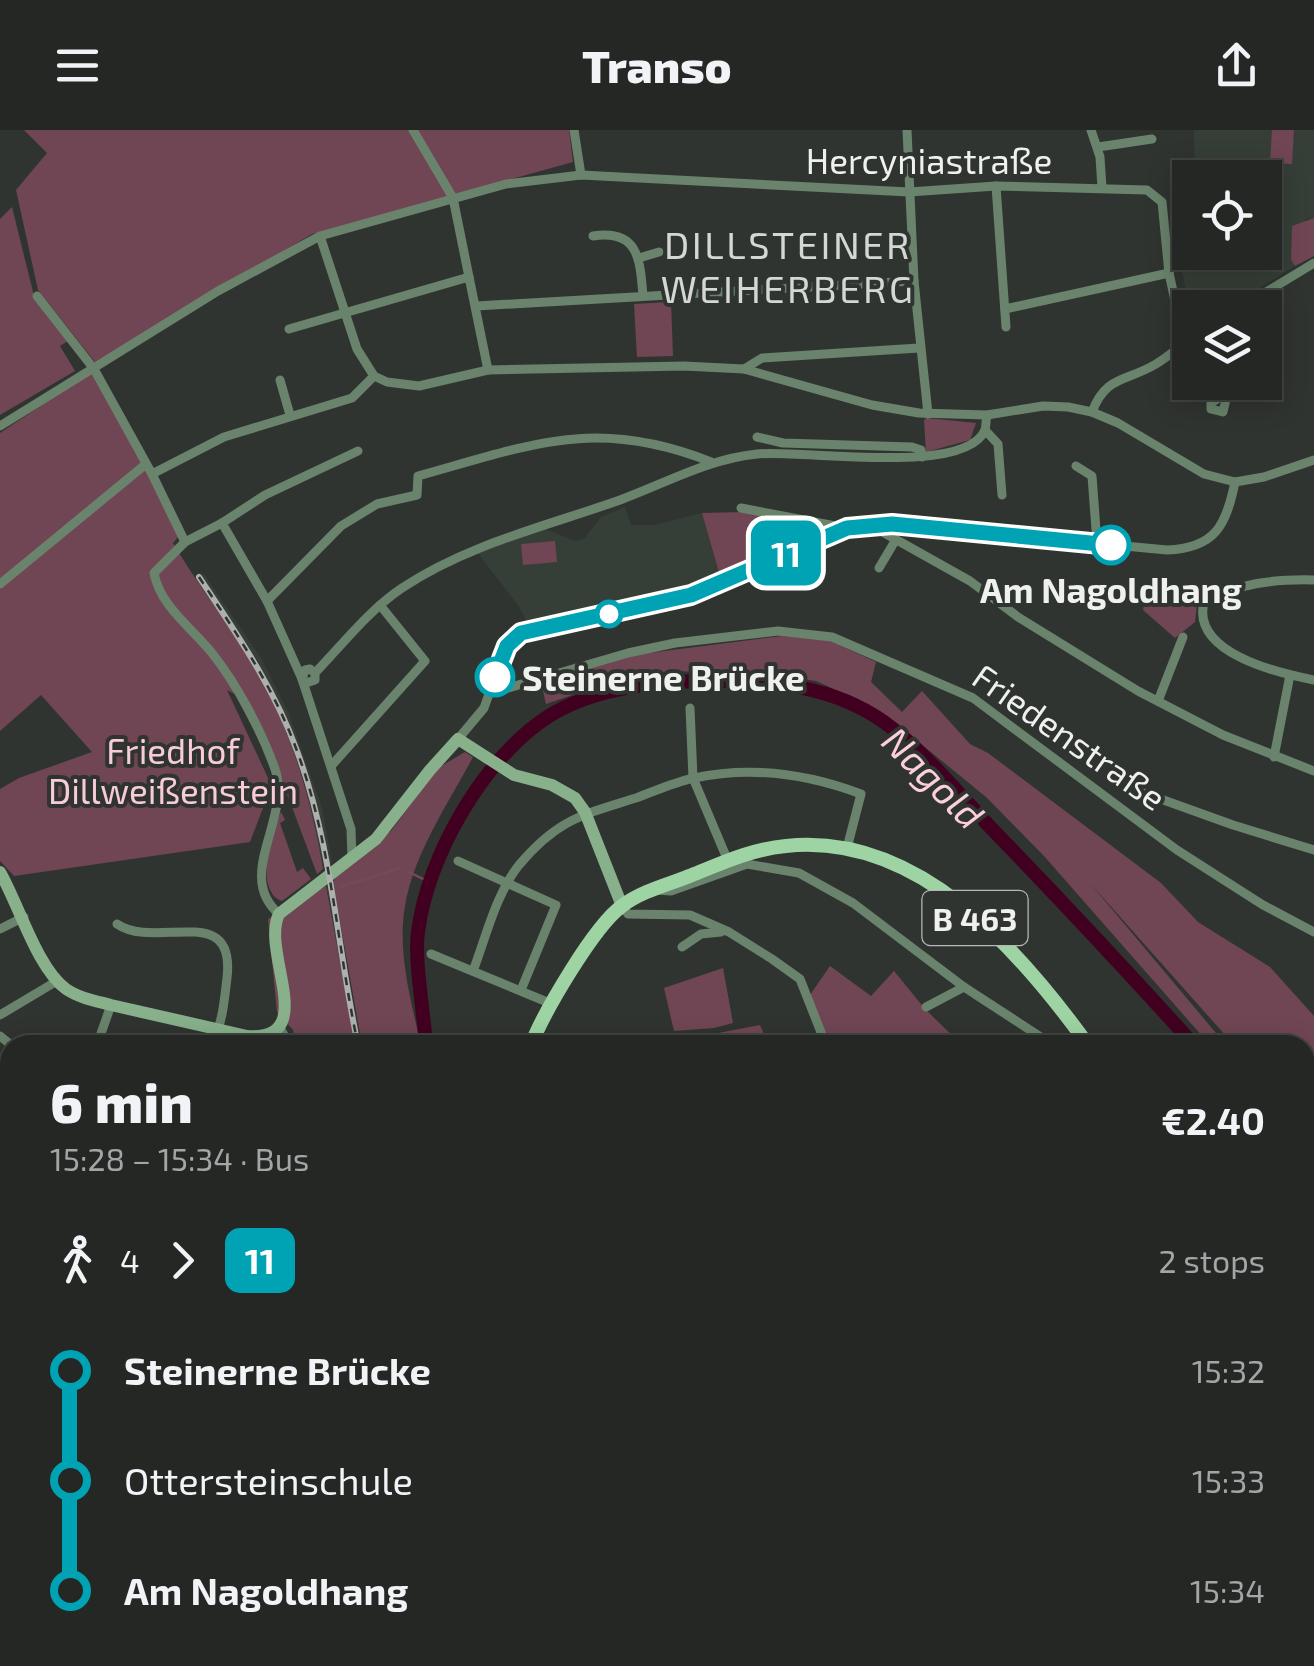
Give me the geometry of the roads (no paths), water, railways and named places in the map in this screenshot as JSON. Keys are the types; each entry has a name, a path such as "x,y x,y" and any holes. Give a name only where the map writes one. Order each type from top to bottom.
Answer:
{"main road":[{"name":"B 463","path":"536,1035 566,979 622,906 728,860 780,846 847,848 903,866 961,906 1006,946 1080,1035"}],"street":[{"path":"413,130 453,198 488,370"},
{"path":"574,130 581,175"},
{"path":"907,130 914,281 928,414"},
{"path":"1091,130 1098,147 1102,188"},
{"path":"1098,147 1152,139"},
{"name":"Hercyniastraße","path":"0,426 218,291 320,236 506,184 581,175 909,192 996,186 1146,190 1162,202 1169,273"},
{"path":"996,186 1006,327"},
{"path":"320,236 357,349 374,376 397,384 419,386 488,370 684,366 744,369 872,405 928,414 986,415 1068,406 1118,423 1204,474 1236,482 1314,460"},
{"path":"593,236 616,236 631,244 639,258 643,296"},
{"path":"639,258 658,252"},
{"path":"1270,290 1314,263"},
{"path":"1005,309 1169,273 1173,290"},
{"path":"289,329 470,276"},
{"path":"476,306 914,281"},
{"path":"38,296 94,368 185,542"},
{"path":"744,369 762,358 919,348"},
{"path":"1092,412 1107,385 1156,364 1172,352"},
{"path":"152,474 224,437 352,398 374,376"},
{"path":"280,380 290,415"},
{"path":"986,415 986,430 998,444 1002,496"},
{"path":"302,679 310,683 315,680 315,674 380,605 402,588 474,550 624,498 712,462 768,453 922,457 969,446 986,430"},
{"path":"756,437 783,443 912,447 920,450 922,457"},
{"path":"267,601 340,526 378,504 417,495 418,476 488,454 556,439 628,440 682,450 712,462"},
{"path":"279,914 266,903 260,888 279,802 274,767 228,676 158,592 154,573 185,542 265,495 358,451"},
{"path":"0,584 146,464"},
{"path":"1076,466 1092,476 1097,543"},
{"path":"264,1035 275,1033 284,1018 274,932 279,914 390,824 430,770 476,720 491,693 504,652 518,634 691,595 847,528 892,524 1167,550 1203,545 1230,508 1236,482"},
{"path":"741,508 847,528 879,530 960,575 1018,617 1158,702 1274,757 1314,771"},
{"path":"222,523 267,601 302,679 350,829 352,858"},
{"path":"879,568 895,541"},
{"path":"1314,580 1258,582 1220,594 1204,602 1203,621 1210,634 1228,650 1250,662 1314,680"},
{"path":"332,766 425,661 380,605"},
{"name":"Friedenstraße","path":"491,693 675,643 778,631 832,637 973,698 1178,850 1263,905 1314,932"},
{"path":"1158,702 1183,636"},
{"path":"1274,757 1290,675"},
{"path":"690,708 693,778 728,860"},
{"path":"458,739 514,775 565,791 586,812 628,914 690,915 729,932 800,980 822,1035"},
{"path":"472,970 507,884 518,867 562,823 586,812 693,778 766,773 803,776 860,794 847,848"},
{"path":"1144,793 1314,850"},
{"path":"458,861 556,905 522,990"},
{"path":"656,890 664,892 747,864 799,873 853,904 1038,1035"},
{"path":"0,872 44,962 58,981 78,995 252,1035"},
{"path":"0,929 24,917"},
{"path":"117,924 126,930 155,934 207,932 218,937 228,966 217,1035"},
{"path":"682,946 701,934 729,932"},
{"path":"431,954 552,1004"},
{"path":"0,1015 58,981"},
{"path":"926,1007 964,986"},
{"path":"100,1035 111,1005"},
{"path":"280,1028 284,1035"}],"waterway":[{"name":"Nagold","path":"425,1035 417,957 424,903 446,842 481,783 525,734 567,706 606,693 690,681 801,688 844,700 884,722 940,773 1185,1035"},
{"path":"340,887 400,868"},
{"path":"409,872 431,883"}],"railway":[{"path":"199,577 266,683 297,751 326,859 356,1035"}],"place":[{"name":"Am Nagoldhang","path":"1111,545"},
{"name":"Steinerne Brücke","path":"495,677"}],"district":[{"name":"DILLSTEINER WEIHERBERG","path":"788,266"}],"park label":[{"name":"Friedhof Dillweißenstein","path":"173,770"}]}
